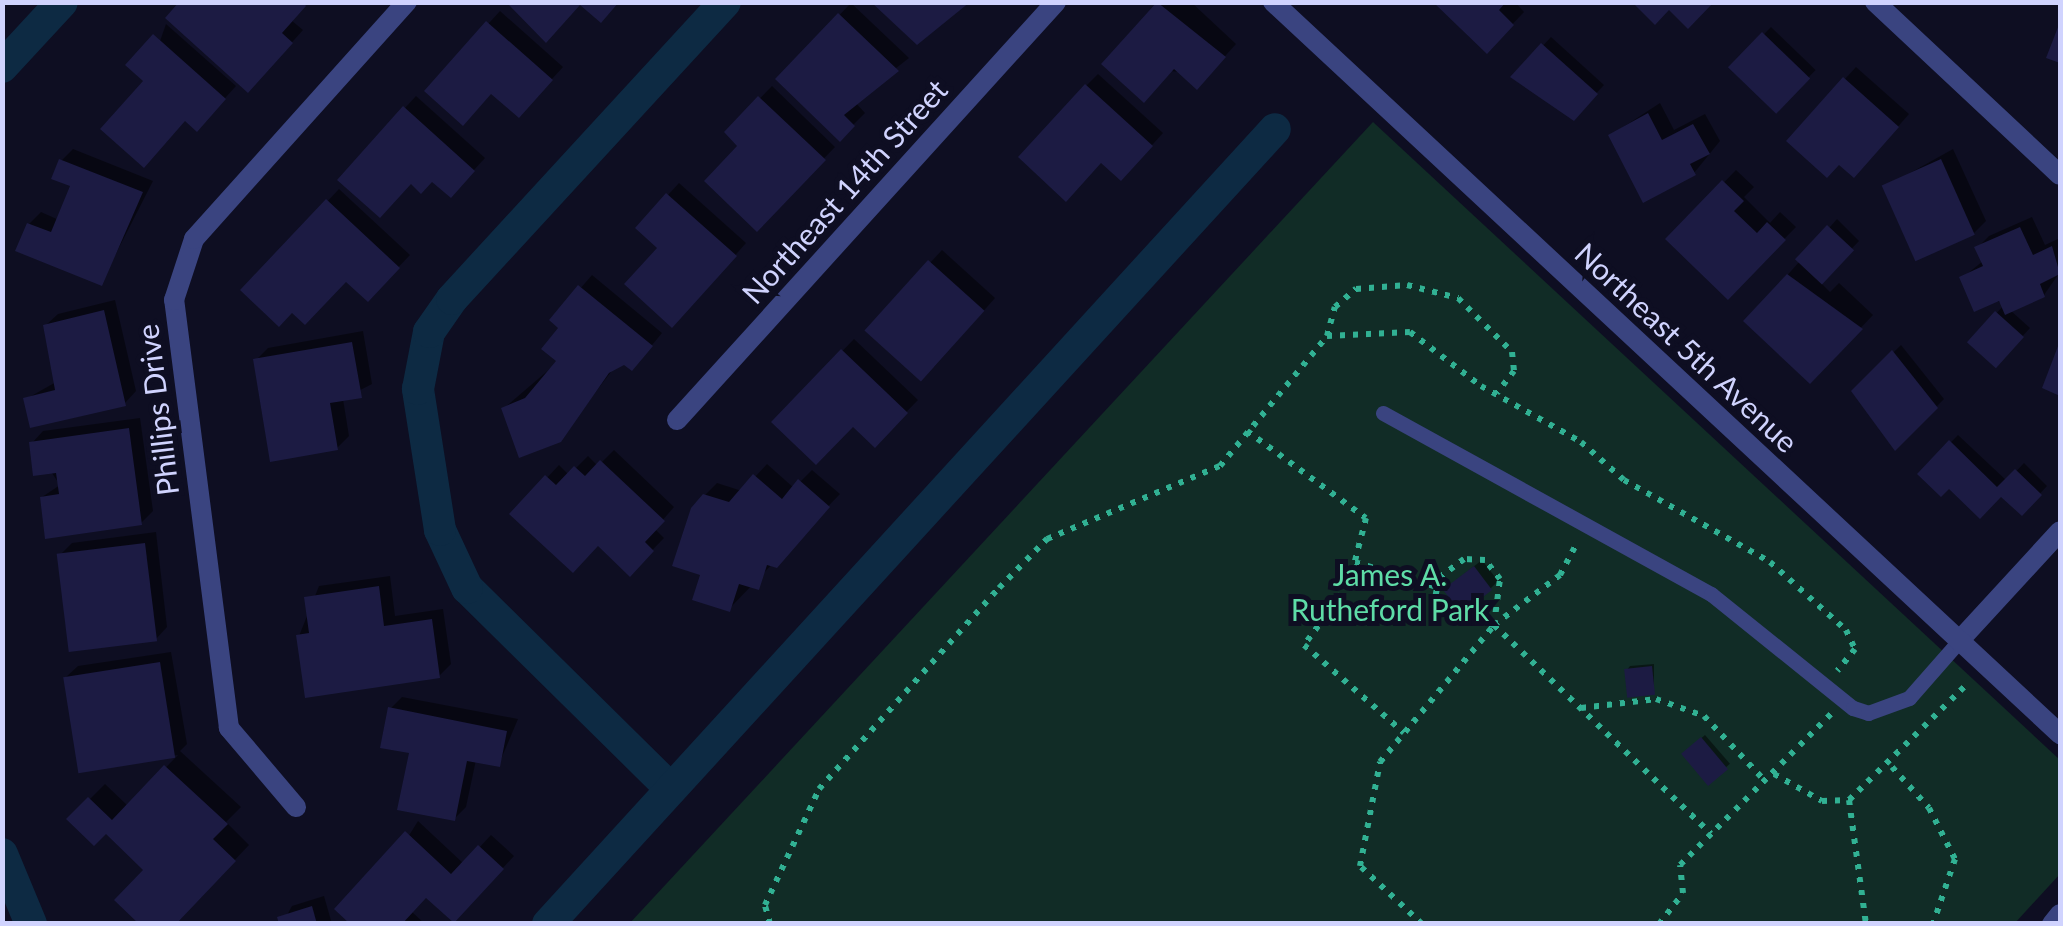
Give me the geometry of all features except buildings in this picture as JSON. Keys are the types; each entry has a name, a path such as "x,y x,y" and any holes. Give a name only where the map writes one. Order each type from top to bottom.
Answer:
{"street":[{"name":"Phillips Drive","path":"296,808 229,728 174,300 194,238 407,2"},
{"name":"Northeast 14th Street","path":"677,420 1056,2"},
{"name":"Northeast 5th Avenue","path":"1273,2 2060,734"},
{"path":"1875,2 2060,175"},
{"path":"1959,640 2060,531"},
{"path":"2052,924 2060,914"}],"lane":[{"path":"1383,413 1711,594 1853,708 1868,712 1909,698 1959,640"}],"path":[{"path":"770,924 765,905 819,789 998,588 1047,539 1186,486 1220,466 1327,336 1336,307 1356,289 1407,285 1458,298 1512,352 1514,370 1496,394"},
{"path":"1327,336 1410,332 1496,394 1790,576 1852,641 1835,673"},
{"path":"1247,431 1366,518 1354,562 1304,645 1404,733"},
{"path":"1422,924 1360,866 1380,762 1494,624 1560,575 1588,524"},
{"path":"1436,588 1464,559 1485,560 1500,579 1494,624"},
{"path":"1354,562 1436,588 1451,618 1494,624 1711,834"},
{"path":"1774,774 1822,802 1849,800 1892,766 1968,684"},
{"path":"1581,708 1656,699 1704,716 1764,780"},
{"path":"1662,922 1682,893 1680,864 1831,713"},
{"path":"1892,766 1928,808 1955,860 1933,924"},
{"path":"1849,800 1866,924"}],"green space":[{"name":"James A. Rutheford Park","path":"1373,122 2060,760 2060,874 2015,923 629,924"}],"waterway":[{"path":"2,67 62,2"},
{"path":"671,789 467,588 440,530 418,389 429,332 452,299 725,2"},
{"path":"548,924 1275,129"},
{"path":"2,854 31,924"}]}
